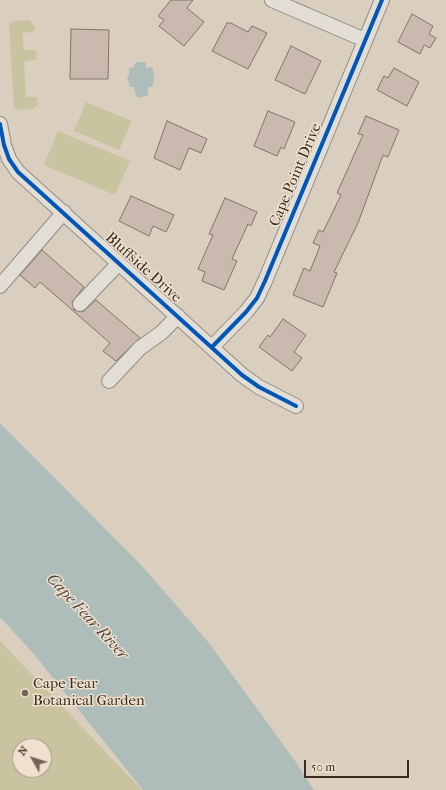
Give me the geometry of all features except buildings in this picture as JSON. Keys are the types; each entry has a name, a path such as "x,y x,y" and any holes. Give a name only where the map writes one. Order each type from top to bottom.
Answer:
{"street":[{"path":"272,0 365,40"},
{"name":"Cape Point Drive","path":"212,347 246,312 257,298 382,0"},
{"name":"Bluffside Drive","path":"0,124 4,145 9,159 18,172 64,212 242,375 259,387 296,406"},
{"path":"0,286 64,212"},
{"path":"80,304 119,263"},
{"path":"109,380 140,348 161,333 178,316"}],"shaded area":[{"path":"29,20 34,25 35,29 32,32 22,33 24,50 34,50 36,52 37,59 24,62 26,97 36,97 38,105 32,109 20,110 14,108 9,24 15,21"},
{"path":"86,102 132,121 119,150 74,131"},
{"path":"58,131 130,161 115,195 44,165"},
{"name":"Cape Fear Botanical Garden","path":"0,641 142,790 0,790"}],"water":[{"path":"138,62 146,62 146,68 152,67 154,74 153,86 148,87 148,95 140,98 136,96 134,87 130,87 127,77 129,75 129,68 134,67 134,64"},
{"name":"Cape Fear River","path":"0,423 142,566 209,643 298,765 314,790 143,790 33,653 0,617"}],"cycle path":[{"path":"212,347 246,312 257,298 382,0"},
{"path":"0,124 4,145 9,159 18,172 242,375 259,387 296,406"}],"place":[{"name":"Cape Fear Botanical Garden","path":"25,693"}]}
